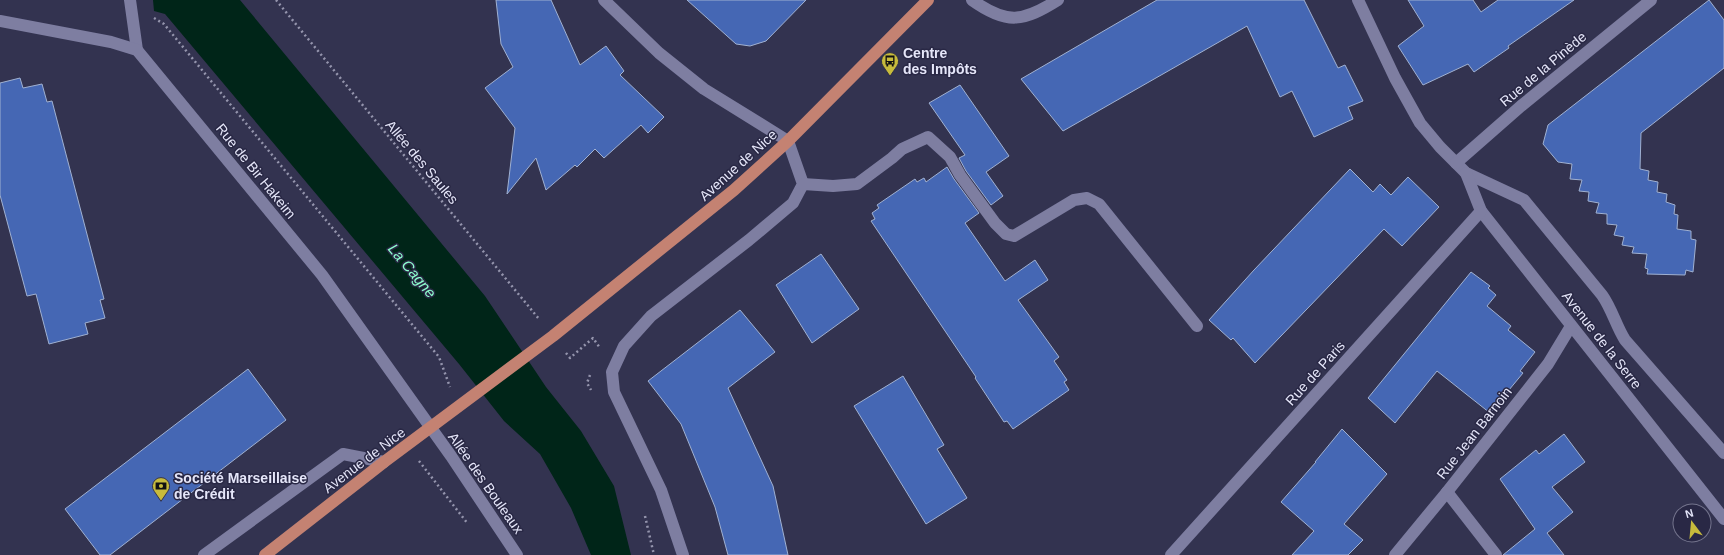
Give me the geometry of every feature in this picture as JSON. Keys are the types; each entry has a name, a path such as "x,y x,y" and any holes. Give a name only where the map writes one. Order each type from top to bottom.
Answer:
{"main road":[{"name":"Avenue de Nice","path":"264,555 384,462 553,336 734,190 788,140 928,0"}],"street":[{"path":"0,21 111,42 137,50 130,0"},
{"path":"604,0 659,53 704,89 788,140 803,184 793,202 749,240 651,316 624,346 612,372 614,392 661,490 683,555"},
{"path":"972,0 988,12 999,17 1014,18 1029,16 1058,0"},
{"name":"Avenue de la Serre","path":"1358,0 1395,78 1420,123 1440,147 1466,173 1524,200 1602,295 1607,302 1619,331 1625,340 1724,453"},
{"name":"Rue de la Pinède","path":"1456,163 1521,106 1651,0"},
{"name":"Rue de Bir Hakeim","path":"137,50 322,275 430,428"},
{"path":"803,184 833,186 857,184 902,149 928,137 950,156 960,175 995,223 1006,234 1014,236 1074,200 1087,198 1099,204 1197,326"},
{"name":"Avenue de la Serre","path":"1466,173 1481,211 1724,519"},
{"name":"Rue de Paris","path":"1171,555 1481,211"},
{"name":"Rue Jean Barnoin","path":"1395,555 1548,364 1572,326"},
{"name":"Allée des Bouleaux","path":"430,428 477,494 517,555"},
{"path":"204,555 343,454 384,462"},
{"path":"1447,492 1496,555"}],"path":[{"name":"Allée des Saules","path":"276,0 553,336"},
{"path":"151,16 164,24 439,357 460,406"},
{"path":"570,358 593,338"},
{"path":"407,445 472,530"}],"water":[{"name":"La Cagne","path":"153,0 240,0 485,296 546,387 581,431 614,486 631,555 591,555 571,508 540,454 504,421 459,364 165,14 154,11"}],"building":[{"path":"496,0 551,0 580,65 606,46 624,71 620,75 664,117 648,133 641,125 604,158 595,149 577,167 575,165 546,190 536,158 507,194 515,128 485,88 513,67 501,44"},
{"path":"687,0 806,0 766,41 750,46 736,44"},
{"path":"1157,0 1304,0 1338,68 1345,65 1363,101 1348,107 1353,119 1314,137 1292,91 1280,97 1247,26 1063,131 1021,79"},
{"path":"1408,0 1473,0 1481,12 1498,0 1574,0 1508,46 1509,48 1474,72 1468,64 1423,85 1398,46 1424,26"},
{"path":"1709,0 1724,20 1724,68 1641,133 1640,169 1649,171 1648,180 1658,182 1657,192 1667,194 1666,202 1675,205 1674,214 1678,215 1677,229 1691,231 1691,239 1696,240 1693,272 1686,270 1685,275 1647,274 1648,269 1645,268 1647,254 1632,253 1634,247 1622,245 1624,237 1614,235 1617,225 1607,224 1607,214 1596,213 1599,203 1588,201 1589,192 1579,191 1582,180 1570,179 1572,164 1558,162 1543,144 1548,125"},
{"path":"20,78 23,88 42,84 47,102 52,101 104,299 100,300 105,318 85,323 88,334 49,344 36,294 27,296 0,195 0,83"},
{"path":"960,85 1009,156 986,172 1003,196 991,205 966,171 959,158 965,155 929,103"},
{"path":"947,167 979,213 965,223 1005,281 1035,260 1048,280 1018,300 1059,357 1054,361 1067,380 1064,382 1069,390 1013,429 1007,421 1004,422 975,378 976,377 871,221 875,219 872,213 879,208 877,205 915,179 917,182 924,178 926,182"},
{"path":"1350,169 1373,192 1380,184 1391,195 1408,177 1439,207 1402,246 1384,229 1255,363 1233,338 1231,340 1209,320 1254,270"},
{"path":"821,254 859,309 812,343 776,285"},
{"path":"1471,272 1490,286 1488,288 1496,295 1487,306 1511,326 1508,330 1535,352 1520,371 1523,373 1490,413 1437,371 1395,423 1368,398"},
{"path":"740,310 775,352 728,388 773,486 788,555 728,555 715,507 681,424 648,381"},
{"path":"248,369 286,420 110,555 100,555 65,509"},
{"path":"903,376 944,445 937,449 967,498 926,524 854,406"},
{"path":"1342,429 1387,474 1344,524 1363,540 1348,555 1292,555 1314,531 1281,502 1316,462"},
{"path":"1564,434 1585,462 1552,487 1573,512 1547,533 1564,555 1503,555 1535,529 1500,479 1536,450 1539,454"}],"place":[{"name":"Centre des Impôts","path":"890,76"},
{"name":"Société Marseillaise de Crédit","path":"161,501"}]}
